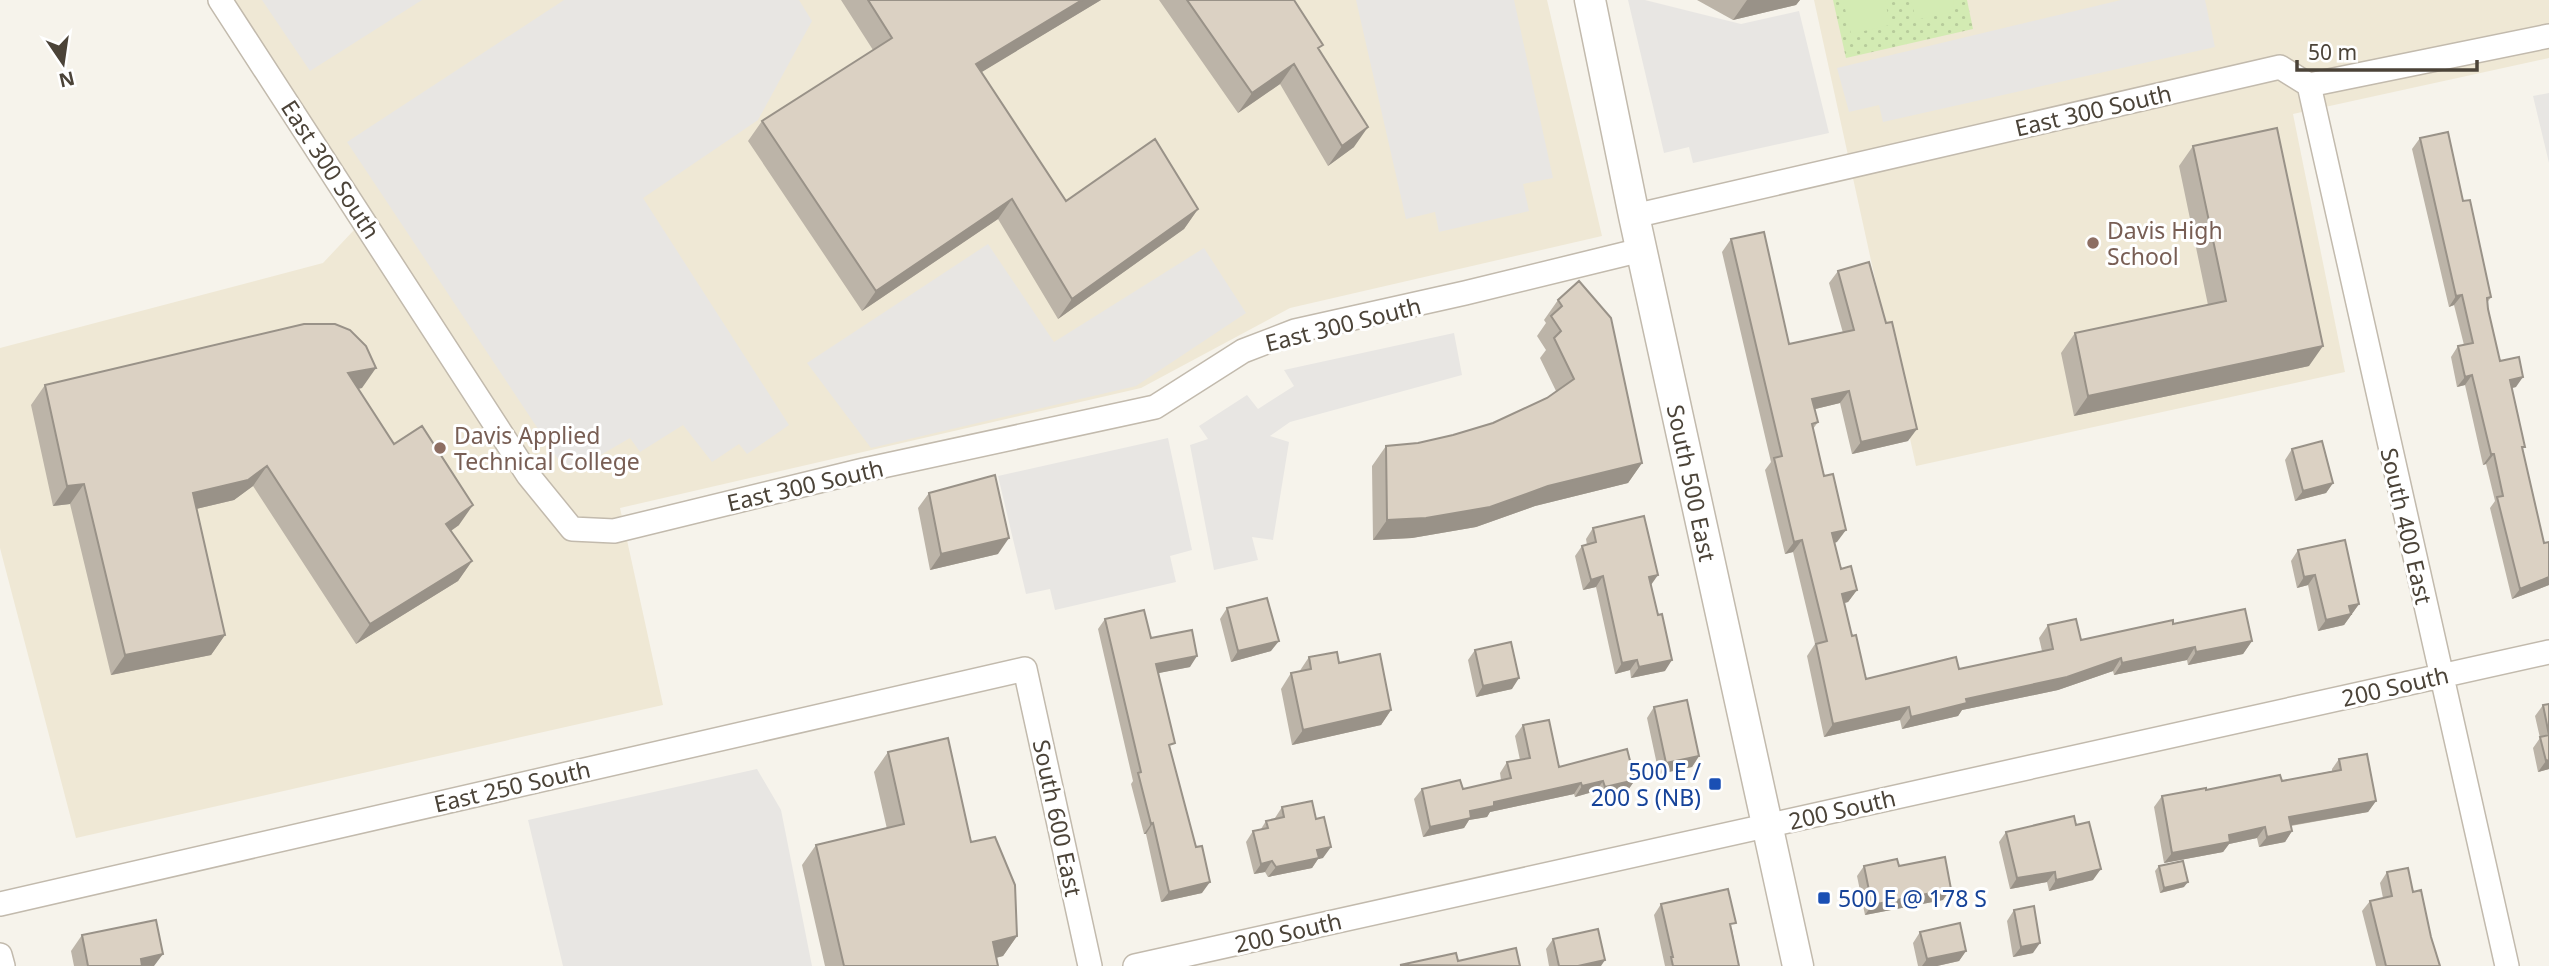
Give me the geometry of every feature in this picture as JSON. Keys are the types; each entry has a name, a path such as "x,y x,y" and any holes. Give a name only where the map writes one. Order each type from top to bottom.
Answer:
{"street":[{"name":"East 300 South","path":"220,0 528,475 572,529 614,531 864,470 1155,407 1243,351 1295,331 1642,250"},
{"name":"South 500 East","path":"1590,0 1634,216 1798,966"},
{"path":"2309,85 2549,36"},
{"name":"East 300 South","path":"1634,216 2280,67 2309,85"},
{"name":"South 400 East","path":"2309,85 2507,966"},
{"name":"200 South","path":"1135,966 2549,652"},
{"name":"East 250 South","path":"0,904 1025,669"},
{"name":"South 600 East","path":"1025,669 1090,966"},
{"path":"0,955 3,966"}],"shaded area":[{"name":"Davis Applied Technical College","path":"231,0 1547,0 1602,236 1290,308 1141,388 620,508 663,705 76,838 0,548 0,348 323,263 369,214"},
{"path":"262,0 422,0 310,71"},
{"path":"564,0 799,0 812,21 758,120 643,198 789,425 747,454 739,444 712,462 683,425 640,452 630,438 568,474 347,142"},
{"path":"1356,0 1514,0 1553,178 1523,184 1529,211 1439,232 1435,212 1406,219"},
{"path":"1628,0 1645,0 1741,24 1799,11 1829,133 1693,163 1689,147 1664,153"},
{"name":"Davis High School","path":"1814,0 2549,0 2549,58 2293,114 2345,372 1916,466"},
{"path":"2121,0 2205,0 2215,47 1883,122 1879,105 1849,112 1837,68"},
{"path":"2549,93 2549,163 2533,96"},
{"path":"988,244 1054,342 1204,248 1246,313 1136,386 871,448 807,363"},
{"path":"1454,333 1462,375 1290,422 1270,436 1289,442 1273,540 1252,537 1258,560 1214,570 1190,445 1208,439 1199,426 1247,395 1258,409 1294,386 1284,370"},
{"path":"1168,438 1192,550 1170,556 1176,582 1055,610 1050,589 1026,594 998,476"},
{"path":"757,769 781,810 812,966 563,966 528,820"}],"green space":[{"path":"1833,0 1967,0 1973,29 1846,58"},
{"path":"1843,0 1885,0 1890,25 1851,34"},
{"path":"1911,0 1953,0 1955,11 1916,20"}],"building":[{"path":"868,0 1082,0 976,64 1066,201 1155,139 1198,209 1072,299 1012,199 876,291 762,121 892,38"},
{"path":"1187,0 1294,0 1323,45 1318,48 1368,127 1342,146 1294,64 1252,93"},
{"path":"2277,128 2323,346 2088,396 2075,333 2226,301 2193,146"},
{"path":"2448,132 2463,201 2470,200 2491,297 2487,298 2488,309 2500,361 2519,357 2523,377 2510,380 2544,543 2549,542 2549,577 2520,589 2497,497 2503,496 2494,454 2491,454 2472,375 2465,377 2458,346 2473,343 2462,295 2456,296 2420,138"},
{"path":"1764,232 1789,344 1854,330 1838,271 1869,262 1886,323 1892,322 1917,429 1861,442 1849,391 1812,399 1818,422 1812,424 1824,476 1833,474 1846,530 1832,533 1841,569 1851,566 1857,590 1842,594 1852,636 1856,635 1866,679 1956,657 1959,669 2053,649 2048,625 2076,619 2081,640 2173,620 2173,624 2245,609 2252,641 2196,652 2195,647 2122,663 2121,658 2067,677 1966,699 1967,703 1911,717 1909,707 1833,724 1816,644 1827,641 1802,540 1794,542 1774,458 1782,456 1731,239"},
{"path":"1579,281 1611,318 1642,463 1548,486 1490,507 1426,518 1387,520 1386,446 1418,443 1493,423 1547,398 1574,379 1554,338 1561,331 1551,316 1562,306 1558,300"},
{"path":"304,324 335,324 350,330 366,346 376,368 348,373 394,444 422,426 473,505 446,524 472,561 370,624 267,466 248,480 193,493 225,635 125,655 84,484 67,486 45,385"},
{"path":"2322,441 2333,483 2303,491 2292,449"},
{"path":"995,475 1009,538 941,554 929,493"},
{"path":"1644,516 1658,575 1649,577 1658,615 1662,614 1672,660 1639,667 1637,660 1622,663 1603,576 1591,580 1582,546 1596,542 1593,528"},
{"path":"2345,540 2359,604 2349,606 2351,614 2326,620 2315,575 2304,577 2298,550"},
{"path":"1267,598 1279,641 1238,651 1227,608"},
{"path":"1144,610 1151,638 1192,630 1197,656 1156,664 1175,743 1169,745 1196,847 1202,846 1210,882 1169,892 1138,773 1141,772 1105,619"},
{"path":"1511,642 1519,678 1483,686 1475,650"},
{"path":"1337,652 1339,663 1380,654 1391,710 1303,730 1291,673 1311,669 1309,657"},
{"path":"1687,700 1699,756 1666,763 1654,707"},
{"path":"2549,704 2549,735 2543,705"},
{"path":"1549,720 1559,767 1627,749 1635,780 1605,787 1603,781 1582,786 1581,783 1494,802 1494,806 1470,811 1471,818 1430,827 1422,789 1460,780 1463,789 1511,778 1507,762 1530,758 1523,725"},
{"path":"2549,735 2549,760 2546,761 2540,737"},
{"path":"948,738 971,842 995,837 1015,885 1017,936 993,942 998,966 844,966 816,845 904,824 888,752"},
{"path":"2367,754 2376,801 2289,817 2292,831 2267,837 2265,827 2229,835 2230,842 2172,853 2162,796 2280,775 2282,781 2341,770 2339,759"},
{"path":"1312,801 1316,819 1324,817 1331,847 1317,850 1319,858 1276,867 1272,861 1261,864 1253,831 1268,828 1266,821 1284,817 1282,807"},
{"path":"2074,816 2076,825 2089,822 2101,869 2056,880 2055,872 2017,878 2006,832"},
{"path":"1945,857 1951,889 1872,905 1864,866 1897,859 1899,866"},
{"path":"2183,861 2188,882 2164,888 2159,866"},
{"path":"2408,868 2413,892 2421,890 2440,966 2386,966 2370,901 2392,896 2387,872"},
{"path":"1728,889 1736,923 1730,924 1739,966 1673,966 1661,904"},
{"path":"2034,906 2040,943 2021,947 2014,910"},
{"path":"156,920 163,954 141,959 142,966 88,966 82,935"},
{"path":"1960,923 1966,951 1927,959 1920,932"},
{"path":"1598,929 1605,960 1578,966 1559,966 1553,939"},
{"path":"1516,948 1520,966 1400,965 1456,953 1458,961"}],"place":[{"name":"Davis High School","path":"2093,243"},
{"name":"Davis Applied Technical College","path":"440,448"},
{"name":"500 E / 200 S (NB)","path":"1715,784"},
{"name":"500 E @ 178 S","path":"1824,898"}]}
